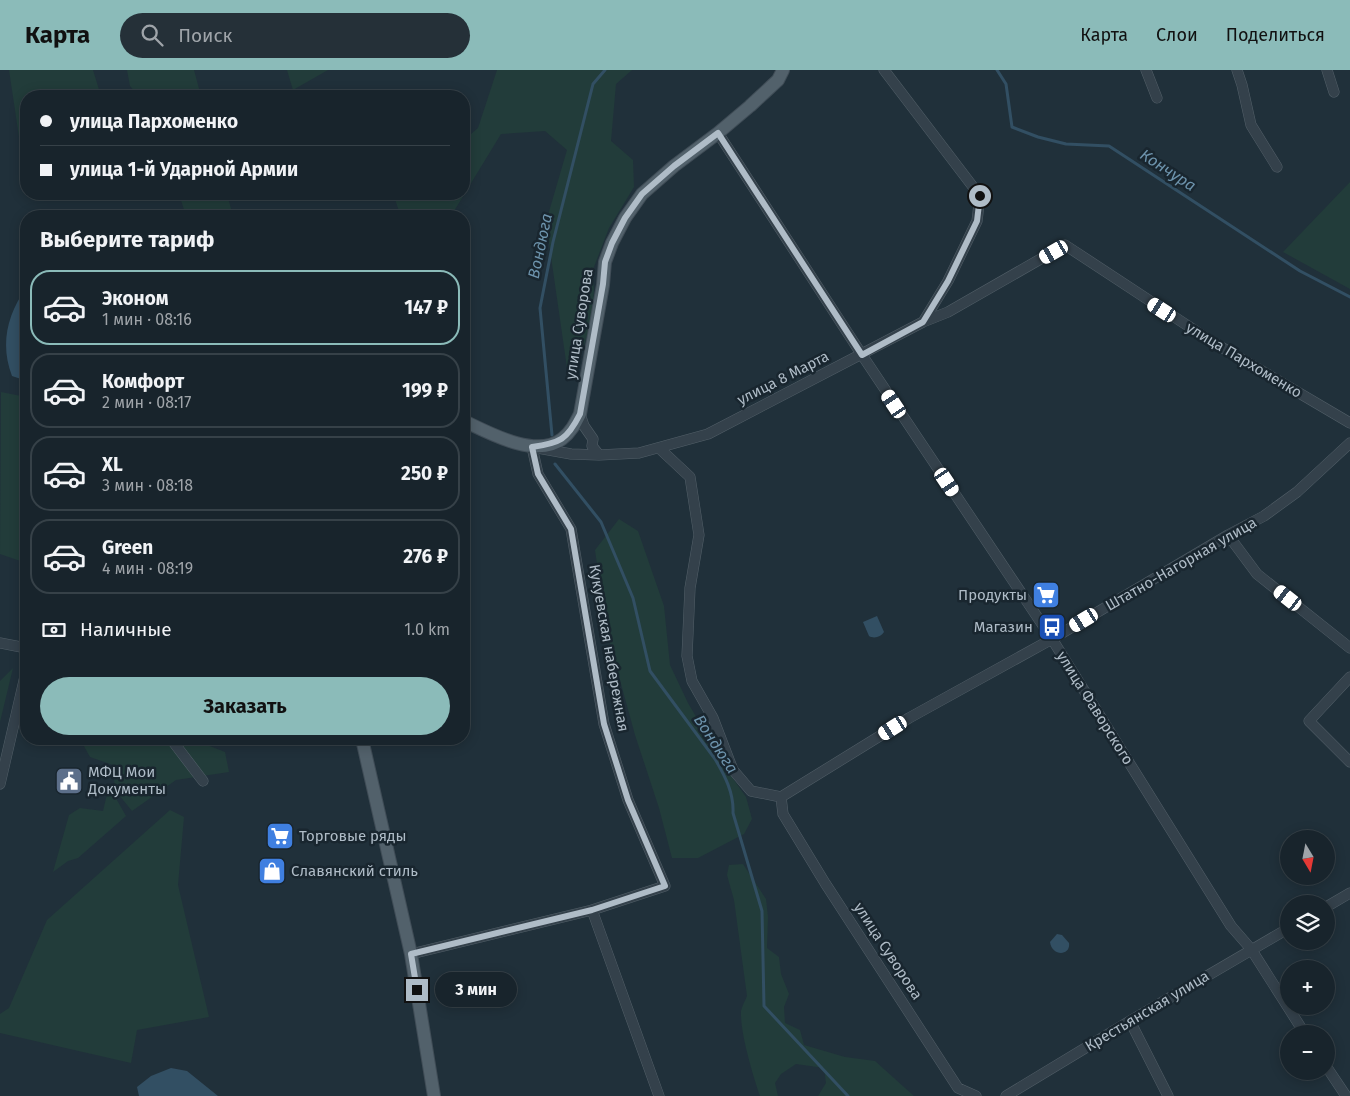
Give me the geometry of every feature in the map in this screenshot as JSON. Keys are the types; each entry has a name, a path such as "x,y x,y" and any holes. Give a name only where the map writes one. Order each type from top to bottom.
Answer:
{"main road":[{"name":"улица Суворова","path":"532,447 561,440 573,429 580,414 603,284 605,262 625,218 642,194 674,166 718,133 778,80 783,70"},
{"name":"улица 8 Марта","path":"470,424 493,435 532,447"},
{"path":"363,745 411,954 434,1096"}],"street":[{"path":"884,70 980,196 977,221 948,281 923,322"},
{"path":"1146,70 1157,98"},
{"path":"1237,70 1251,125 1277,167"},
{"path":"1327,70 1334,92"},
{"name":"улица Фаворского","path":"718,133 862,355 1052,639 1231,926 1251,949 1300,1025"},
{"name":"улица 8 Марта","path":"532,447 571,454 639,453 708,434 923,322 948,312 1065,246"},
{"name":"улица Пархоменко","path":"1065,246 1211,341 1350,422"},
{"path":"580,414 584,426 593,439 592,446 599,455"},
{"name":"Штатно-Нагорная улица","path":"781,796 909,718 1052,639 1228,535 1264,516 1297,492 1350,442"},
{"name":"Кукуевская набережная","path":"532,447 538,474 571,529 604,724 628,800 665,886 592,910"},
{"path":"659,448 690,477 699,535 690,588 687,656 692,681 714,718 733,770 751,791 781,796"},
{"path":"1228,535 1257,574 1350,648"},
{"path":"0,643 20,647"},
{"path":"1350,677 1309,721 1350,762"},
{"path":"0,784 20,698"},
{"path":"176,745 203,781"},
{"name":"улица Суворова","path":"781,796 783,814 824,883 958,1088 976,1096"},
{"path":"1335,902 1350,893"},
{"path":"411,954 592,910 659,1096"},
{"name":"Крестьянская улица","path":"1006,1096 1280,933"},
{"path":"1130,1021 1168,1096"},
{"path":"1335,1080 1346,1096"}],"green space":[{"path":"9,70 93,70 99,90 20,90 19,137"},
{"path":"127,70 194,70 199,90 134,90 130,86"},
{"path":"287,70 328,70 293,90"},
{"path":"497,70 632,70 616,84 611,141 633,160 634,187 609,228 592,272 594,290 593,319 582,351 567,368 546,222 567,150 545,131 501,134 470,185 470,135 478,128"},
{"path":"1350,182 1350,289 1283,252"},
{"path":"181,200 229,200 231,210 184,210"},
{"path":"395,200 461,200 455,210 399,210"},
{"path":"1,392 20,396 20,561 0,554"},
{"path":"619,519 638,531 664,606 670,665 688,703 729,773 746,797 752,819 744,834 698,858 672,858 606,629 595,550"},
{"path":"13,668 0,722 0,681"},
{"path":"83,745 207,745 225,752 229,772 176,780 132,811 115,790 113,765 90,757"},
{"path":"109,786 126,816 78,858 68,861 53,872 69,815 80,808 103,811"},
{"path":"170,810 184,817 178,885 209,1017 137,1030 131,1063 0,1033 0,1014 9,1008 47,920"},
{"path":"743,864 766,899 768,917 767,948 779,957 781,974 789,994 784,1007 785,1023 800,1030 804,1045 845,1057 875,1061 914,1096 818,1096 826,1083 824,1068 796,1064 781,1074 775,1083 778,1096 760,1096 741,1020 741,1011 747,996 734,900 727,875 729,865"}],"water":[{"path":"20,297 20,379 12,376 6,353 7,330"},
{"path":"877,616 884,632 879,636 871,637 863,622"},
{"path":"1057,934 1062,935 1069,943 1067,950 1061,953 1051,947 1050,942"},
{"path":"171,1068 187,1071 218,1096 139,1096 137,1087 151,1076"}],"waterway":[{"name":"Вондюга","path":"552,435 540,308 553,242 593,84 605,70"},
{"name":"Кончура","path":"997,70 1006,84 1012,127 1038,137 1066,144 1109,146 1300,271 1350,297"},
{"name":"Вондюга","path":"555,464 601,522 633,598 650,671 715,759 728,785 733,813 762,911 764,1006 848,1096"}],"place":[{"name":"Продукты","path":"1046,595"},
{"name":"Магазин","path":"1052,627"},
{"name":"МФЦ Мои Документы","path":"69,781"},
{"name":"Торговые ряды","path":"280,836"},
{"name":"Славянский стиль","path":"272,871"}],"route":[{"path":"417,990 411,954 592,910 665,886 628,800 604,724 571,529 538,474 532,447 561,440 573,429 580,414 603,284 605,262 612,243 634,204 642,194 674,166 718,133 862,355 923,322 948,281 977,221 980,196"}]}
